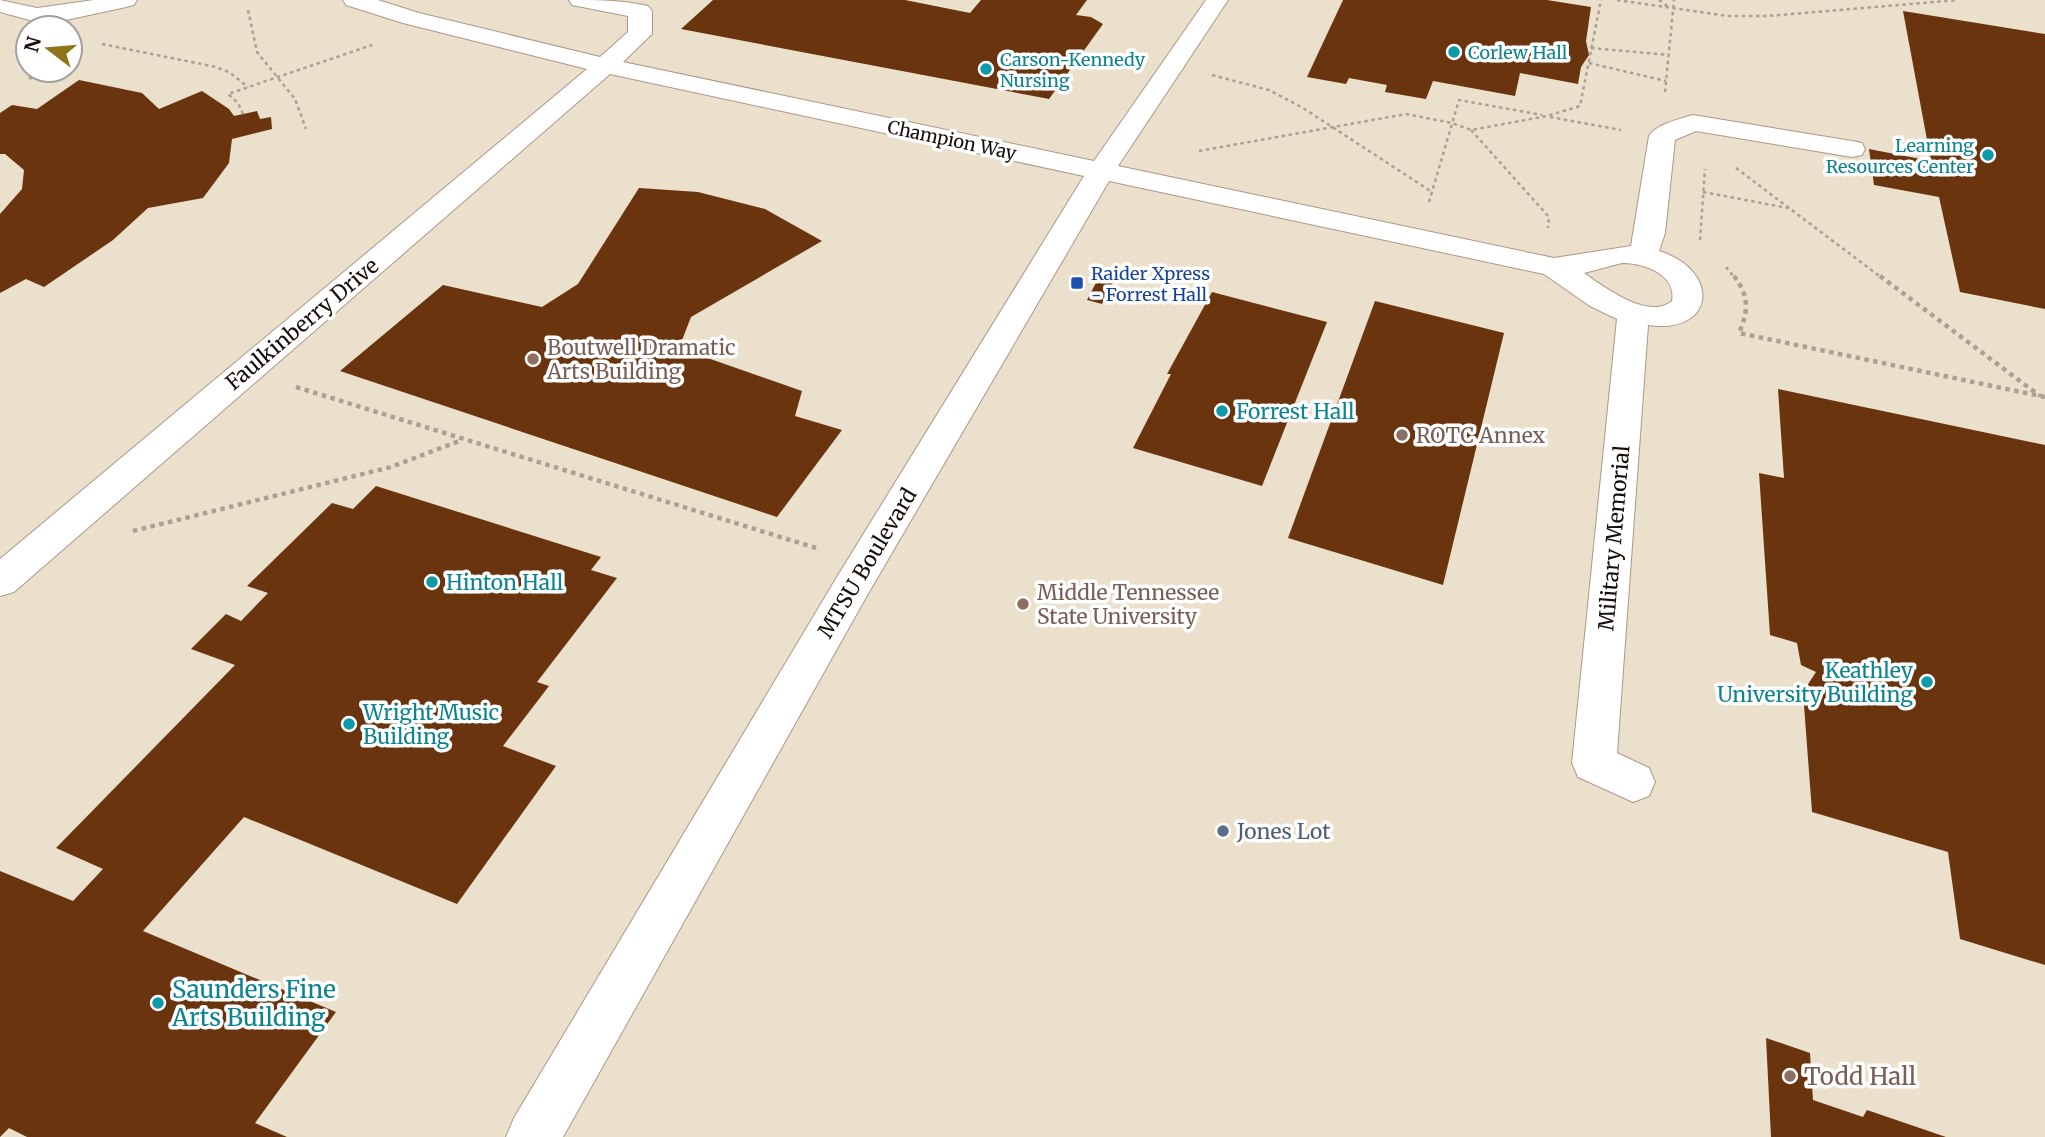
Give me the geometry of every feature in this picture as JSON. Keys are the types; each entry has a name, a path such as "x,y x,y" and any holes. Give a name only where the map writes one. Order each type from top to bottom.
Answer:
{"street":[{"path":"0,5 37,15 66,13 126,0"},
{"name":"Champion Way","path":"354,0 411,18 605,66 1554,267"},
{"name":"Faulkinberry Drive","path":"0,581 605,66 639,34 640,11 580,0"},
{"name":"MTSU Boulevard","path":"533,1137 851,588 1101,171 1217,0"},
{"path":"1646,244 1662,136 1693,123 1852,149"},
{"path":"1554,267 1587,263 1646,244"},
{"path":"1554,267 1585,285 1602,300 1633,313 1652,316 1682,310 1689,302 1691,292 1686,281 1646,244"},
{"name":"Military Memorial","path":"1633,313 1594,763 1633,782"}],"path":[{"path":"1471,130 1547,116 1580,106 1601,0"},
{"path":"1617,0 1727,16 1768,16 1958,0"},
{"path":"1659,0 1674,10"},
{"path":"1664,99 1674,0"},
{"path":"248,10 258,55 277,76 304,115 306,129"},
{"path":"84,47 92,42 216,67 229,72 248,87"},
{"path":"243,114 238,103 228,94 377,44"},
{"path":"1591,48 1669,55"},
{"path":"1589,63 1666,81"},
{"path":"1211,75 1269,90 1334,128 1432,192"},
{"path":"1428,203 1459,100 1629,131"},
{"path":"1191,152 1406,114 1452,123 1471,130 1549,217 1548,229"},
{"path":"1727,161 2044,398"},
{"path":"1700,248 1705,166"},
{"path":"1703,192 1789,208"},
{"path":"1717,260 1743,288 1749,311 1739,333 2044,398"},
{"path":"296,387 817,548"},
{"path":"133,531 391,467 463,440"}],"shaded area":[{"name":"Middle Tennessee State University","path":"0,0 2045,0 2045,1137 0,1137"}],"building":[{"name":"Carson-Kennedy Nursing","path":"713,0 905,0 970,13 981,0 1087,0 1076,15 1091,17 1103,24 1049,99 681,29"},
{"name":"Corlew Hall","path":"1343,0 1547,0 1591,7 1586,41 1589,55 1581,67 1578,84 1520,73 1515,96 1433,81 1426,99 1385,92 1387,85 1349,78 1346,84 1307,77"},
{"name":"Learning Resources Center","path":"1903,11 2045,34 2045,309 1960,292 1939,197 1874,185 1869,149 1931,161"},
{"path":"84,81 142,93 159,109 202,91 229,109 234,116 257,111 260,119 271,117 272,129 232,139 229,163 203,198 148,208 113,240 44,287 26,279 0,293 0,214 22,189 24,170 5,154 0,154 0,113 12,105 37,109 73,84 84,84"},
{"name":"Boutwell Dramatic Arts Building","path":"639,188 698,192 765,209 822,241 691,317 679,348 802,391 795,416 842,430 777,517 340,371 443,285 542,307 578,284"},
{"path":"1098,279 1113,283 1102,304 1087,300"},
{"name":"Forrest Hall","path":"1212,292 1327,322 1262,486 1133,448 1171,374 1167,374"},
{"name":"ROTC Annex","path":"1375,301 1504,333 1443,585 1288,538"},
{"name":"Keathley University Building","path":"1778,389 2045,445 2045,965 1960,939 1948,852 1812,812 1803,692 1816,672 1801,665 1797,643 1770,635 1759,473 1784,478"},
{"name":"Wright Music Building","path":"376,486 601,557 591,570 617,578 537,682 549,686 503,746 556,766 457,904 244,817 143,931 336,1012 255,1123 287,1137 27,1137 9,1128 0,1137 0,871 73,901 103,869 56,848 235,665 191,649 226,614 241,621 268,593 247,586 332,503 353,509"},
{"name":"Todd Hall","path":"1766,1038 1810,1053 1813,1100 1863,1117 1867,1110 1946,1137 1771,1137"}],"place":[{"name":"Corlew Hall","path":"1454,52"},
{"name":"Carson-Kennedy Nursing","path":"986,69"},
{"name":"Learning Resources Center","path":"1988,155"},
{"name":"Raider Xpress - Forrest Hall","path":"1077,283"},
{"name":"Boutwell Dramatic Arts Building","path":"533,359"},
{"name":"Forrest Hall","path":"1222,411"},
{"name":"ROTC Annex","path":"1402,435"},
{"name":"Hinton Hall","path":"432,582"},
{"name":"Middle Tennessee State University","path":"1023,604"},
{"name":"Keathley University Building","path":"1927,682"},
{"name":"Wright Music Building","path":"349,724"},
{"name":"Jones Lot","path":"1223,831"},
{"name":"Saunders Fine Arts Building","path":"158,1003"},
{"name":"Todd Hall","path":"1790,1076"}]}
